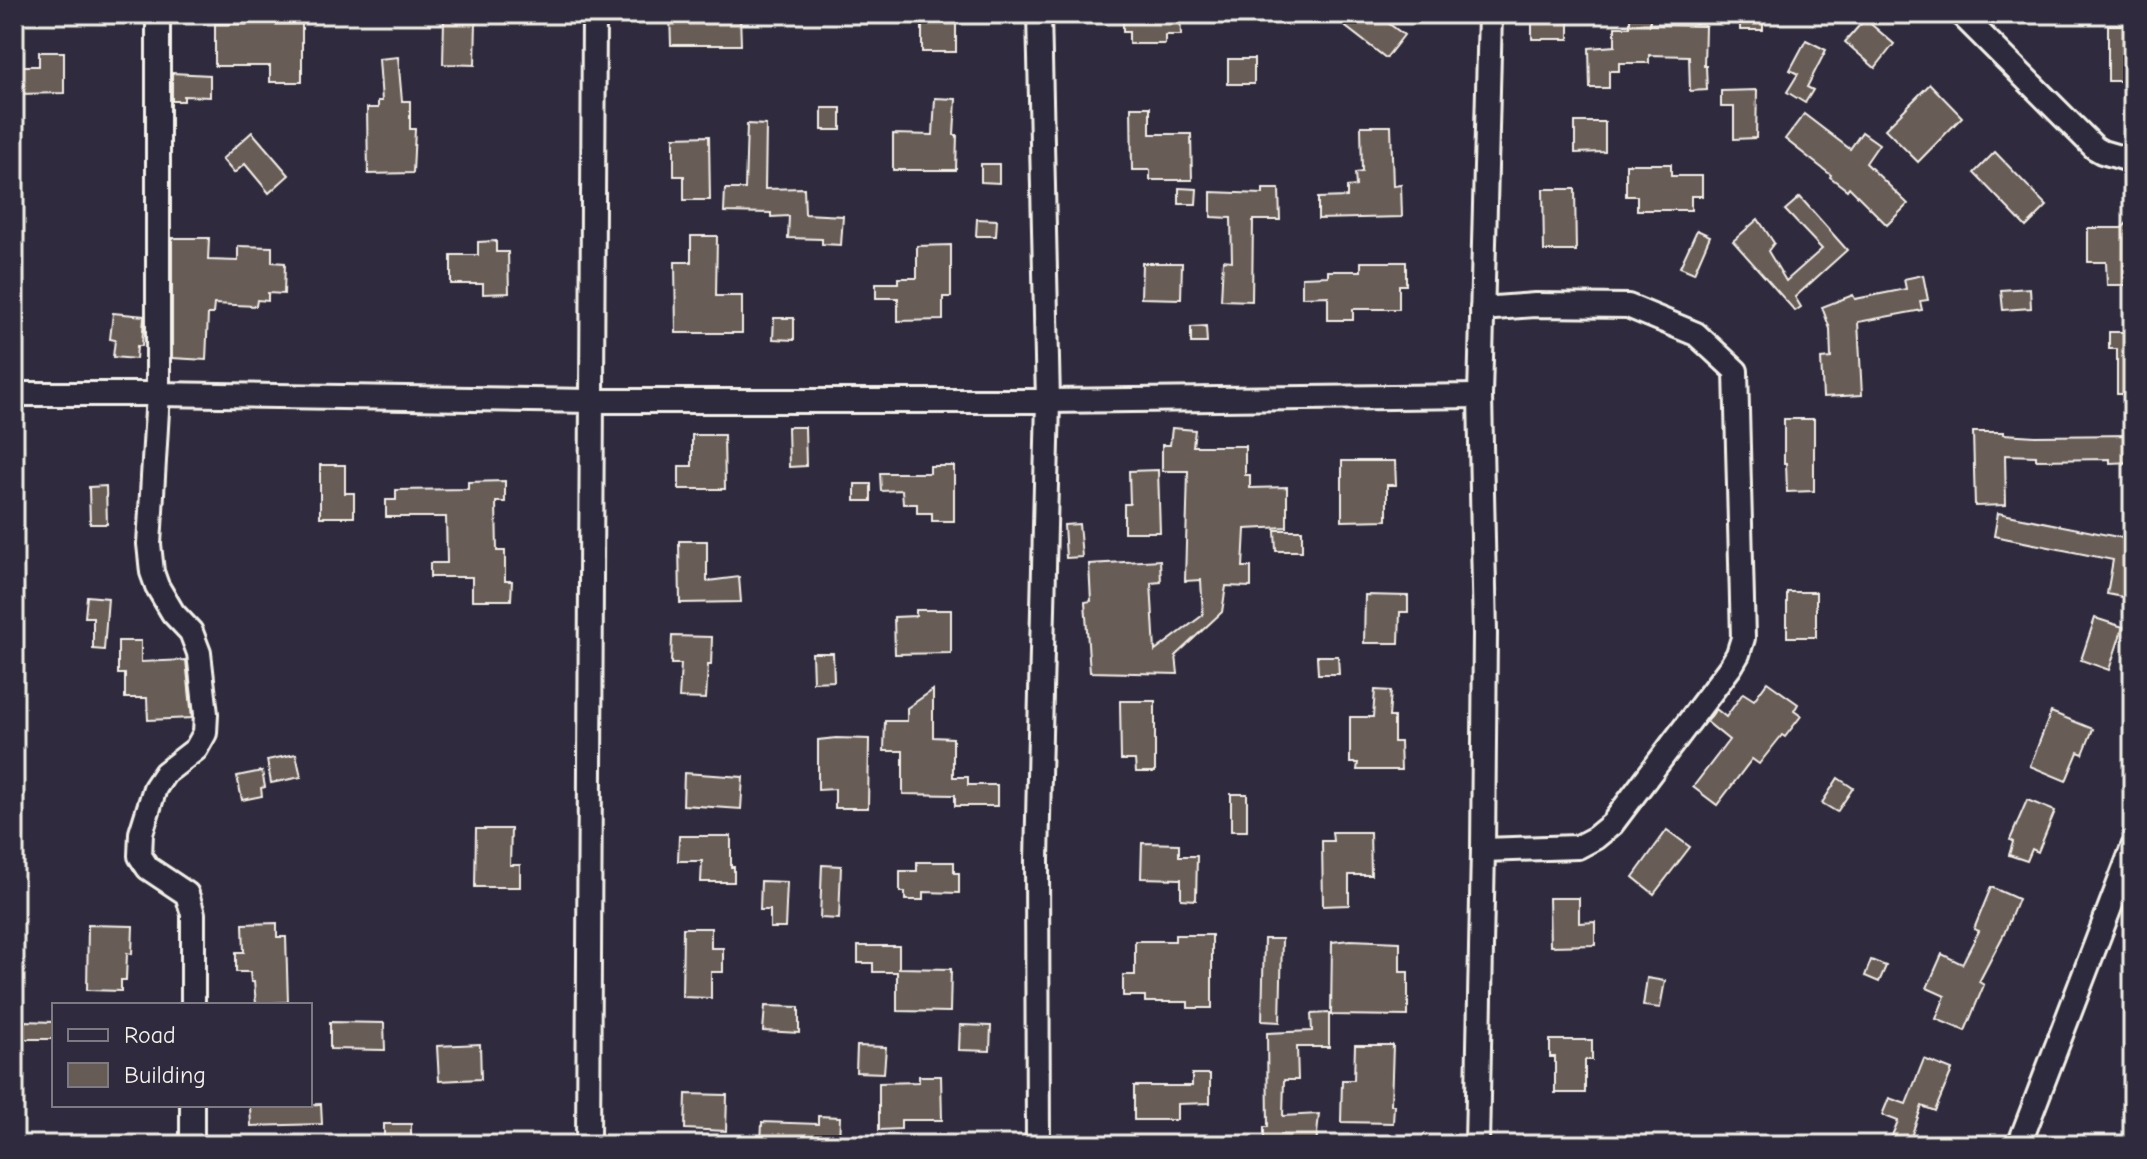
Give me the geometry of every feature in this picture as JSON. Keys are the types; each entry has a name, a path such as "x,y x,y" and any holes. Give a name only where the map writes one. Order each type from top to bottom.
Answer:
{"street":[{"path":"158,14 158,394 149,544 157,586 173,613 191,632 199,653 206,714 205,733 196,749 165,773 155,788 141,833 140,856 148,868 187,894 193,914 193,1003"},
{"path":"588,1145 594,14"},
{"path":"1038,1145 1037,860 1048,401 1039,14"},
{"path":"1477,1145 1485,634 1480,396 1490,14"},
{"path":"1961,14 2095,148 2133,161"},
{"path":"1482,309 1535,305 1628,306 1696,334 1736,371 1743,638 1731,666 1612,824 1595,838 1578,847 1483,850"},
{"path":"14,394 592,401 1048,401 1480,396"},
{"path":"2019,1145 2133,847"},
{"path":"192,1107 192,1145"}],"building":[{"path":"451,14 468,14 468,20 476,20 475,65 443,64 444,20 450,20"},
{"path":"670,14 740,14 741,45 671,45"},
{"path":"922,14 956,14 956,52 922,52"},
{"path":"1123,14 1180,14 1181,35 1165,35 1165,44 1129,44 1129,32 1123,32"},
{"path":"1350,14 1376,14 1404,35 1386,58 1342,24"},
{"path":"1532,14 1569,14 1569,39 1532,39"},
{"path":"1630,14 1650,14 1650,25 1705,26 1707,90 1690,91 1689,56 1649,55 1649,63 1619,63 1619,71 1609,71 1609,88 1590,88 1589,48 1615,46 1615,27 1630,27"},
{"path":"1740,14 1763,14 1763,30 1740,30"},
{"path":"1865,19 1894,44 1875,68 1845,42"},
{"path":"215,24 302,24 302,82 270,82 270,66 215,66"},
{"path":"2108,25 2133,25 2133,81 2108,81"},
{"path":"1806,40 1826,50 1807,87 1813,90 1805,103 1787,92 1798,74 1790,70"},
{"path":"39,52 64,52 64,93 18,94 18,66 39,66"},
{"path":"398,57 402,101 410,101 410,129 415,129 413,173 368,174 367,108 378,108 378,101 382,101 379,59"},
{"path":"1228,59 1254,59 1254,84 1228,84"},
{"path":"172,73 210,75 210,97 184,96 184,101 172,101"},
{"path":"1930,84 1962,117 1918,162 1885,129"},
{"path":"1757,90 1756,138 1734,139 1734,107 1721,107 1721,91"},
{"path":"935,98 956,99 956,170 893,170 893,134 933,135"},
{"path":"1131,107 1150,107 1150,134 1191,134 1192,180 1150,180 1150,170 1132,170"},
{"path":"822,108 841,108 841,130 822,130"},
{"path":"1804,114 1850,149 1862,132 1879,144 1866,163 1908,204 1887,225 1849,187 1847,190 1785,139"},
{"path":"1575,122 1605,122 1605,152 1575,153"},
{"path":"747,124 766,125 765,189 804,188 805,214 843,216 841,245 822,244 822,239 788,238 789,216 724,212 725,189 745,189"},
{"path":"1361,126 1391,126 1393,186 1401,185 1402,217 1318,219 1318,198 1347,197 1347,187 1356,186 1355,173 1362,172"},
{"path":"252,132 289,175 269,193 245,164 234,173 222,159"},
{"path":"709,136 710,200 684,200 684,176 674,176 674,137"},
{"path":"1995,152 2047,206 2026,227 1974,173"},
{"path":"981,164 999,164 999,183 981,182"},
{"path":"1626,164 1671,164 1671,176 1702,176 1702,196 1691,196 1691,210 1637,210 1637,196 1626,196"},
{"path":"1179,188 1197,189 1196,204 1179,204"},
{"path":"1263,189 1279,189 1280,220 1253,220 1252,301 1221,300 1223,260 1232,261 1231,218 1211,217 1211,192 1263,194"},
{"path":"1543,189 1575,189 1576,251 1544,251"},
{"path":"1800,197 1847,250 1795,297 1801,307 1795,311 1733,241 1758,219 1774,243 1768,251 1786,281 1822,249 1785,210"},
{"path":"2133,217 2133,285 2107,285 2106,262 2088,262 2088,228 2122,228"},
{"path":"977,219 997,220 996,236 976,236"},
{"path":"1697,230 1710,236 1694,273 1680,267"},
{"path":"691,236 717,236 716,296 742,296 742,333 676,333 675,262 691,262"},
{"path":"172,238 209,238 208,260 238,261 238,246 272,247 272,262 285,263 284,294 268,293 268,301 257,300 256,306 214,304 213,314 208,314 206,360 172,358"},
{"path":"496,241 496,252 508,252 509,293 483,294 483,284 451,284 451,255 478,255 478,242"},
{"path":"951,245 951,297 943,297 943,320 898,321 898,298 876,298 876,283 898,283 898,278 917,278 917,246"},
{"path":"1361,262 1406,262 1406,285 1399,285 1399,309 1353,309 1353,320 1328,320 1328,296 1302,297 1302,277 1328,276 1328,271 1361,271"},
{"path":"1142,263 1182,263 1181,299 1141,298"},
{"path":"1923,275 1928,300 1920,301 1922,310 1858,322 1862,395 1823,397 1821,359 1831,358 1830,329 1822,307 1853,295 1855,299 1906,289 1904,279"},
{"path":"2030,288 2031,308 2003,310 2001,290"},
{"path":"113,313 144,316 142,346 137,346 136,359 113,357 115,340 110,339"},
{"path":"774,318 794,318 794,340 773,339"},
{"path":"1206,326 1207,343 1191,343 1191,327"},
{"path":"2109,332 2133,332 2133,394 2117,394 2117,349 2109,349"},
{"path":"1784,419 1814,419 1814,491 1787,492"},
{"path":"788,427 805,427 806,466 789,467"},
{"path":"1172,428 1195,430 1193,446 1245,446 1245,475 1250,475 1250,488 1287,487 1287,527 1245,529 1243,567 1251,567 1251,587 1226,586 1222,612 1176,655 1178,674 1090,672 1085,602 1091,601 1089,564 1160,560 1161,582 1151,583 1155,651 1203,615 1201,580 1185,581 1188,471 1162,471 1162,445 1170,445"},
{"path":"1973,432 2035,436 2133,435 2133,462 2110,463 2110,459 2036,460 2036,456 2005,455 2006,505 1975,506"},
{"path":"692,435 724,435 725,489 679,489 679,466 692,466"},
{"path":"1342,461 1395,461 1396,485 1387,485 1387,520 1342,521"},
{"path":"320,465 345,465 345,493 354,493 354,517 320,517"},
{"path":"930,466 954,466 954,521 932,521 932,513 917,513 917,504 903,504 902,490 881,491 880,473 930,473"},
{"path":"1158,470 1160,532 1124,532 1124,504 1130,504 1129,471"},
{"path":"505,481 505,502 496,502 497,551 505,551 505,581 512,581 511,600 472,600 472,577 430,577 430,563 447,563 446,517 386,517 386,500 396,500 396,490 468,489 468,482"},
{"path":"855,484 871,484 871,501 855,501"},
{"path":"106,486 107,524 90,524 89,487"},
{"path":"1998,513 2133,540 2133,599 2107,594 2113,560 1994,536"},
{"path":"1079,524 1082,557 1066,558 1064,525"},
{"path":"1275,530 1302,530 1302,551 1276,551"},
{"path":"679,541 707,541 707,581 739,577 741,602 680,603"},
{"path":"1787,592 1816,592 1816,637 1787,637"},
{"path":"1365,595 1408,596 1408,612 1400,612 1399,643 1364,643"},
{"path":"87,596 108,598 104,650 93,649 93,617 85,617"},
{"path":"916,610 951,610 951,653 895,654 894,617 916,616"},
{"path":"2095,618 2123,627 2109,670 2081,660"},
{"path":"672,636 712,637 706,699 679,698 681,664 671,664"},
{"path":"118,641 141,641 141,662 186,660 192,718 148,720 147,698 125,698 125,674 118,674"},
{"path":"812,653 833,653 834,681 813,682"},
{"path":"1317,656 1338,656 1339,674 1318,674"},
{"path":"1767,682 1798,704 1794,711 1801,716 1759,764 1752,759 1717,805 1693,787 1729,740 1707,722 1716,709 1726,717 1743,693 1754,700"},
{"path":"933,690 933,737 953,738 953,777 968,777 968,785 997,785 997,806 955,806 955,795 903,794 903,751 884,751 885,721 907,721 907,708"},
{"path":"1375,690 1391,691 1389,717 1394,717 1394,742 1400,742 1401,770 1357,770 1358,763 1350,763 1350,717 1373,717"},
{"path":"1120,701 1155,701 1155,772 1136,772 1135,760 1121,760"},
{"path":"2051,712 2093,729 2083,754 2078,752 2066,781 2030,766"},
{"path":"869,739 868,808 835,808 835,789 818,790 818,740"},
{"path":"296,754 301,777 271,783 267,760"},
{"path":"262,771 265,787 261,788 262,796 242,800 237,776"},
{"path":"684,773 743,777 741,809 683,805"},
{"path":"1838,778 1853,788 1837,812 1822,803"},
{"path":"1231,794 1247,794 1247,831 1231,831"},
{"path":"2027,800 2055,811 2038,852 2032,849 2027,861 2009,855 2013,842 2010,840"},
{"path":"476,829 511,829 510,865 520,865 520,887 475,887"},
{"path":"1667,830 1690,847 1654,894 1633,877"},
{"path":"1332,832 1370,832 1371,875 1349,875 1349,905 1323,906 1322,841 1333,841"},
{"path":"679,836 731,836 734,882 701,882 702,861 678,861"},
{"path":"1142,843 1179,844 1179,856 1197,856 1196,900 1181,899 1181,879 1141,878"},
{"path":"917,862 954,862 954,873 959,873 959,893 923,892 923,900 905,900 905,892 900,892 900,871 917,871"},
{"path":"822,865 841,866 839,919 820,918"},
{"path":"761,881 787,882 785,928 770,928 770,910 760,910"},
{"path":"1991,887 2018,899 1979,982 1984,985 1965,1031 1936,1019 1945,996 1927,988 1942,954 1962,964 1979,931 1974,929"},
{"path":"1549,898 1579,898 1579,923 1595,922 1595,945 1550,946"},
{"path":"277,923 277,937 286,937 288,1002 256,1003 250,972 236,972 236,952 244,952 243,924"},
{"path":"88,925 133,926 132,954 127,953 126,980 121,980 121,991 87,990"},
{"path":"683,928 711,928 711,948 723,948 723,972 711,972 711,998 682,997"},
{"path":"1175,935 1212,935 1212,1008 1188,1008 1188,1002 1145,1002 1145,996 1123,996 1123,975 1135,975 1135,941 1175,941"},
{"path":"1264,939 1282,939 1280,1022 1262,1021"},
{"path":"1332,942 1400,942 1400,972 1408,972 1408,1016 1331,1015"},
{"path":"858,946 899,946 899,968 951,969 950,1012 897,1011 897,972 873,972 873,963 858,963"},
{"path":"1871,960 1886,966 1879,982 1865,976"},
{"path":"1647,978 1665,981 1660,1008 1643,1006"},
{"path":"765,1006 799,1007 799,1033 763,1031"},
{"path":"1329,1013 1329,1047 1297,1047 1298,1080 1284,1080 1283,1116 1319,1114 1316,1145 1264,1145 1264,1127 1268,1127 1267,1033 1312,1031 1311,1014"},
{"path":"23,1021 52,1022 52,1039 23,1039"},
{"path":"330,1022 384,1023 385,1050 330,1049"},
{"path":"960,1025 991,1026 990,1051 959,1050"},
{"path":"1550,1040 1592,1040 1592,1060 1585,1060 1585,1093 1555,1093 1555,1057 1550,1057"},
{"path":"480,1044 481,1079 439,1081 437,1046"},
{"path":"1355,1045 1393,1045 1393,1123 1341,1122 1342,1080 1354,1080"},
{"path":"857,1046 886,1047 884,1073 856,1072"},
{"path":"1924,1059 1952,1070 1935,1111 1922,1106 1908,1145 1888,1145 1898,1121 1882,1115 1889,1098 1906,1104"},
{"path":"1192,1074 1210,1074 1210,1103 1177,1104 1177,1120 1134,1120 1134,1086 1192,1086"},
{"path":"919,1076 941,1076 942,1120 901,1120 901,1129 879,1130 879,1083 919,1082"},
{"path":"686,1094 727,1095 726,1131 685,1129"},
{"path":"312,1104 321,1104 322,1124 251,1126 250,1107 312,1107"},
{"path":"818,1116 840,1117 839,1145 761,1145 762,1122 818,1124"},
{"path":"384,1124 411,1124 411,1145 384,1145"}]}
